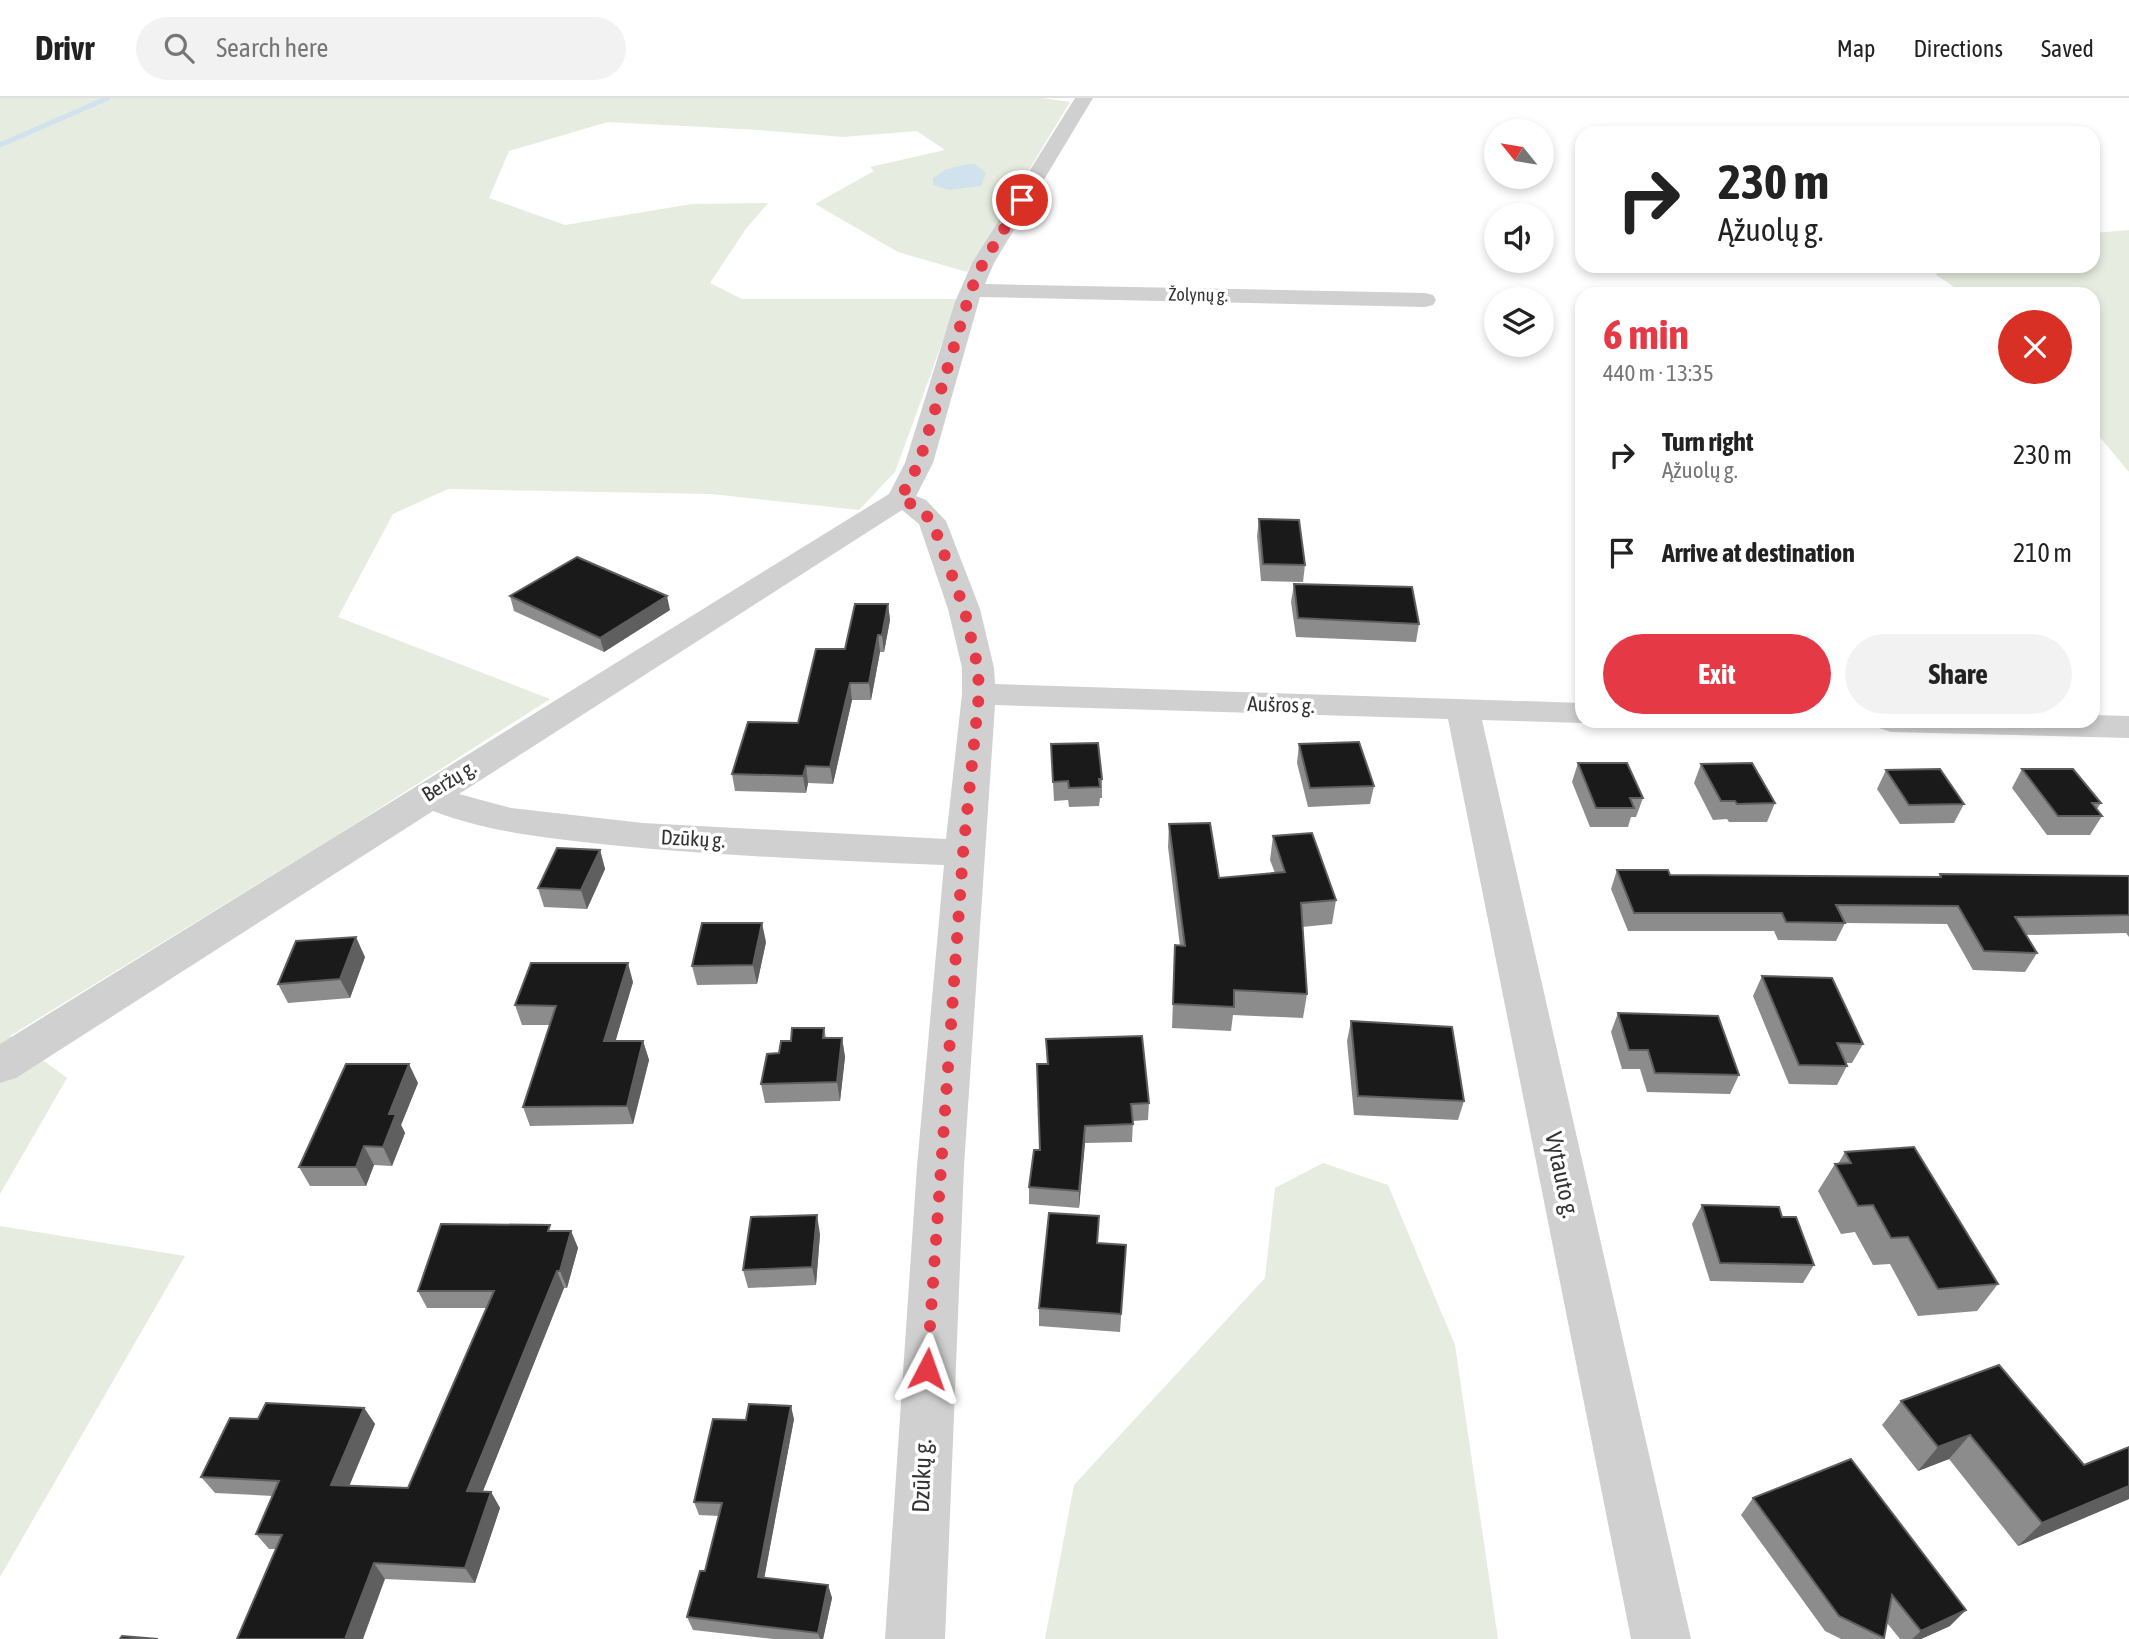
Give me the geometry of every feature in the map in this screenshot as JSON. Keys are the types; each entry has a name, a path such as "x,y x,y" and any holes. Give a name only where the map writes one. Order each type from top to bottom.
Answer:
{"street":[{"path":"900,499 919,463 971,290 983,263 1084,98"},
{"name":"Žolynų g.","path":"971,290 1425,300"},
{"name":"Dzūkų g.","path":"900,499 916,506 932,521 964,608 978,668 979,694 963,853 925,1396 915,1639"},
{"name":"Beržų g.","path":"0,1066 900,499"},
{"name":"Aušros g.","path":"979,694 1575,713"},
{"name":"Vytauto g.","path":"1463,710 1661,1639"},
{"path":"2100,726 2129,727"},
{"name":"Dzūkų g.","path":"428,794 476,813 575,829 655,837 963,853"}],"shaded area":[{"path":"0,98 1042,98 1070,102 967,272 898,252 815,204 874,171 870,167 945,150 917,131 843,137 608,122 509,151 489,198 565,225 692,204 768,203 745,230 710,283 742,299 958,299 895,472 859,510 711,494 448,489 393,514 338,617 550,699 336,836 10,1036 67,1078 0,1194"},
{"path":"2129,230 2129,472 2100,437 2100,287 1954,287 1936,275 2100,273 2100,232"},
{"path":"1323,1163 1388,1185 1455,1345 1498,1639 1045,1639 1074,1485 1265,1278 1275,1188"},
{"path":"0,1226 185,1256 0,1577"}],"water":[{"path":"975,164 986,173 981,186 949,190 933,185 933,178 945,170"}],"building":[{"path":"1259,519 1299,520 1305,565 1263,564"},
{"path":"577,557 667,596 600,638 510,596"},
{"path":"1294,584 1412,587 1419,624 1298,618"},
{"path":"855,604 888,604 882,635 878,635 869,683 850,683 830,767 806,766 803,776 732,774 748,722 798,723 816,649 845,649"},
{"path":"1359,742 1374,786 1310,788 1299,744"},
{"path":"1098,743 1102,779 1099,779 1100,787 1069,788 1068,781 1053,782 1051,744"},
{"path":"1578,763 1627,763 1643,798 1630,798 1634,808 1596,808"},
{"path":"1752,763 1775,803 1737,804 1735,801 1721,801 1701,764"},
{"path":"1940,769 1964,804 1909,805 1886,770"},
{"path":"2022,769 2073,769 2101,803 2092,803 2102,816 2058,816"},
{"path":"1210,823 1219,878 1285,872 1273,836 1312,833 1336,900 1301,903 1307,994 1234,990 1234,1007 1173,1004 1175,945 1185,946 1169,824"},
{"path":"557,848 600,850 581,890 538,888"},
{"path":"1617,870 1668,870 1670,875 2129,876 2129,915 2015,917 2037,953 1984,951 1958,906 1836,905 1845,923 1786,922 1782,913 1634,913"},
{"path":"702,923 762,923 753,965 692,966"},
{"path":"356,937 340,979 278,984 296,941"},
{"path":"531,963 628,963 604,1041 643,1041 627,1106 523,1107 556,1006 515,1005"},
{"path":"1762,976 1832,978 1863,1044 1837,1043 1847,1066 1799,1065"},
{"path":"1618,1013 1718,1016 1739,1075 1655,1073 1648,1050 1629,1050"},
{"path":"1351,1021 1452,1027 1464,1101 1358,1096"},
{"path":"792,1028 824,1028 823,1038 842,1038 837,1082 761,1084 767,1054 779,1053 781,1041 791,1041"},
{"path":"1142,1036 1149,1103 1131,1104 1133,1124 1085,1126 1079,1191 1029,1187 1034,1150 1040,1150 1037,1064 1048,1064 1046,1039"},
{"path":"346,1064 409,1064 389,1114 396,1114 383,1147 364,1146 356,1167 299,1167"},
{"path":"1914,1147 1998,1284 1938,1289 1908,1237 1891,1238 1873,1205 1858,1206 1835,1164 1851,1163 1845,1152"},
{"path":"1702,1205 1779,1207 1782,1217 1796,1217 1814,1265 1720,1263"},
{"path":"1049,1213 1099,1216 1097,1243 1126,1245 1121,1314 1039,1308"},
{"path":"817,1215 812,1267 743,1270 751,1217"},
{"path":"441,1224 550,1225 548,1231 571,1231 560,1271 557,1271 467,1491 491,1492 465,1568 374,1563 345,1639 237,1639 282,1535 256,1534 279,1481 201,1477 230,1418 258,1419 266,1403 364,1408 331,1485 408,1488 494,1291 418,1291"},
{"path":"1999,1365 2084,1465 2129,1447 2129,1486 2042,1523 1970,1435 1938,1447 1901,1401"},
{"path":"749,1404 791,1406 758,1577 828,1585 818,1633 687,1617 700,1571 705,1571 722,1503 694,1502 713,1419 746,1420"},
{"path":"1851,1459 1966,1610 1921,1631 1892,1595 1884,1638 1839,1616 1753,1498"},
{"path":"122,1636 158,1639 120,1639"}],"waterway":[{"path":"0,145 108,98"}],"route":[{"path":"927,1369 963,853 979,694 978,668 964,608 932,521 916,506 900,499 919,463 971,290 983,263 1022,200"}]}
